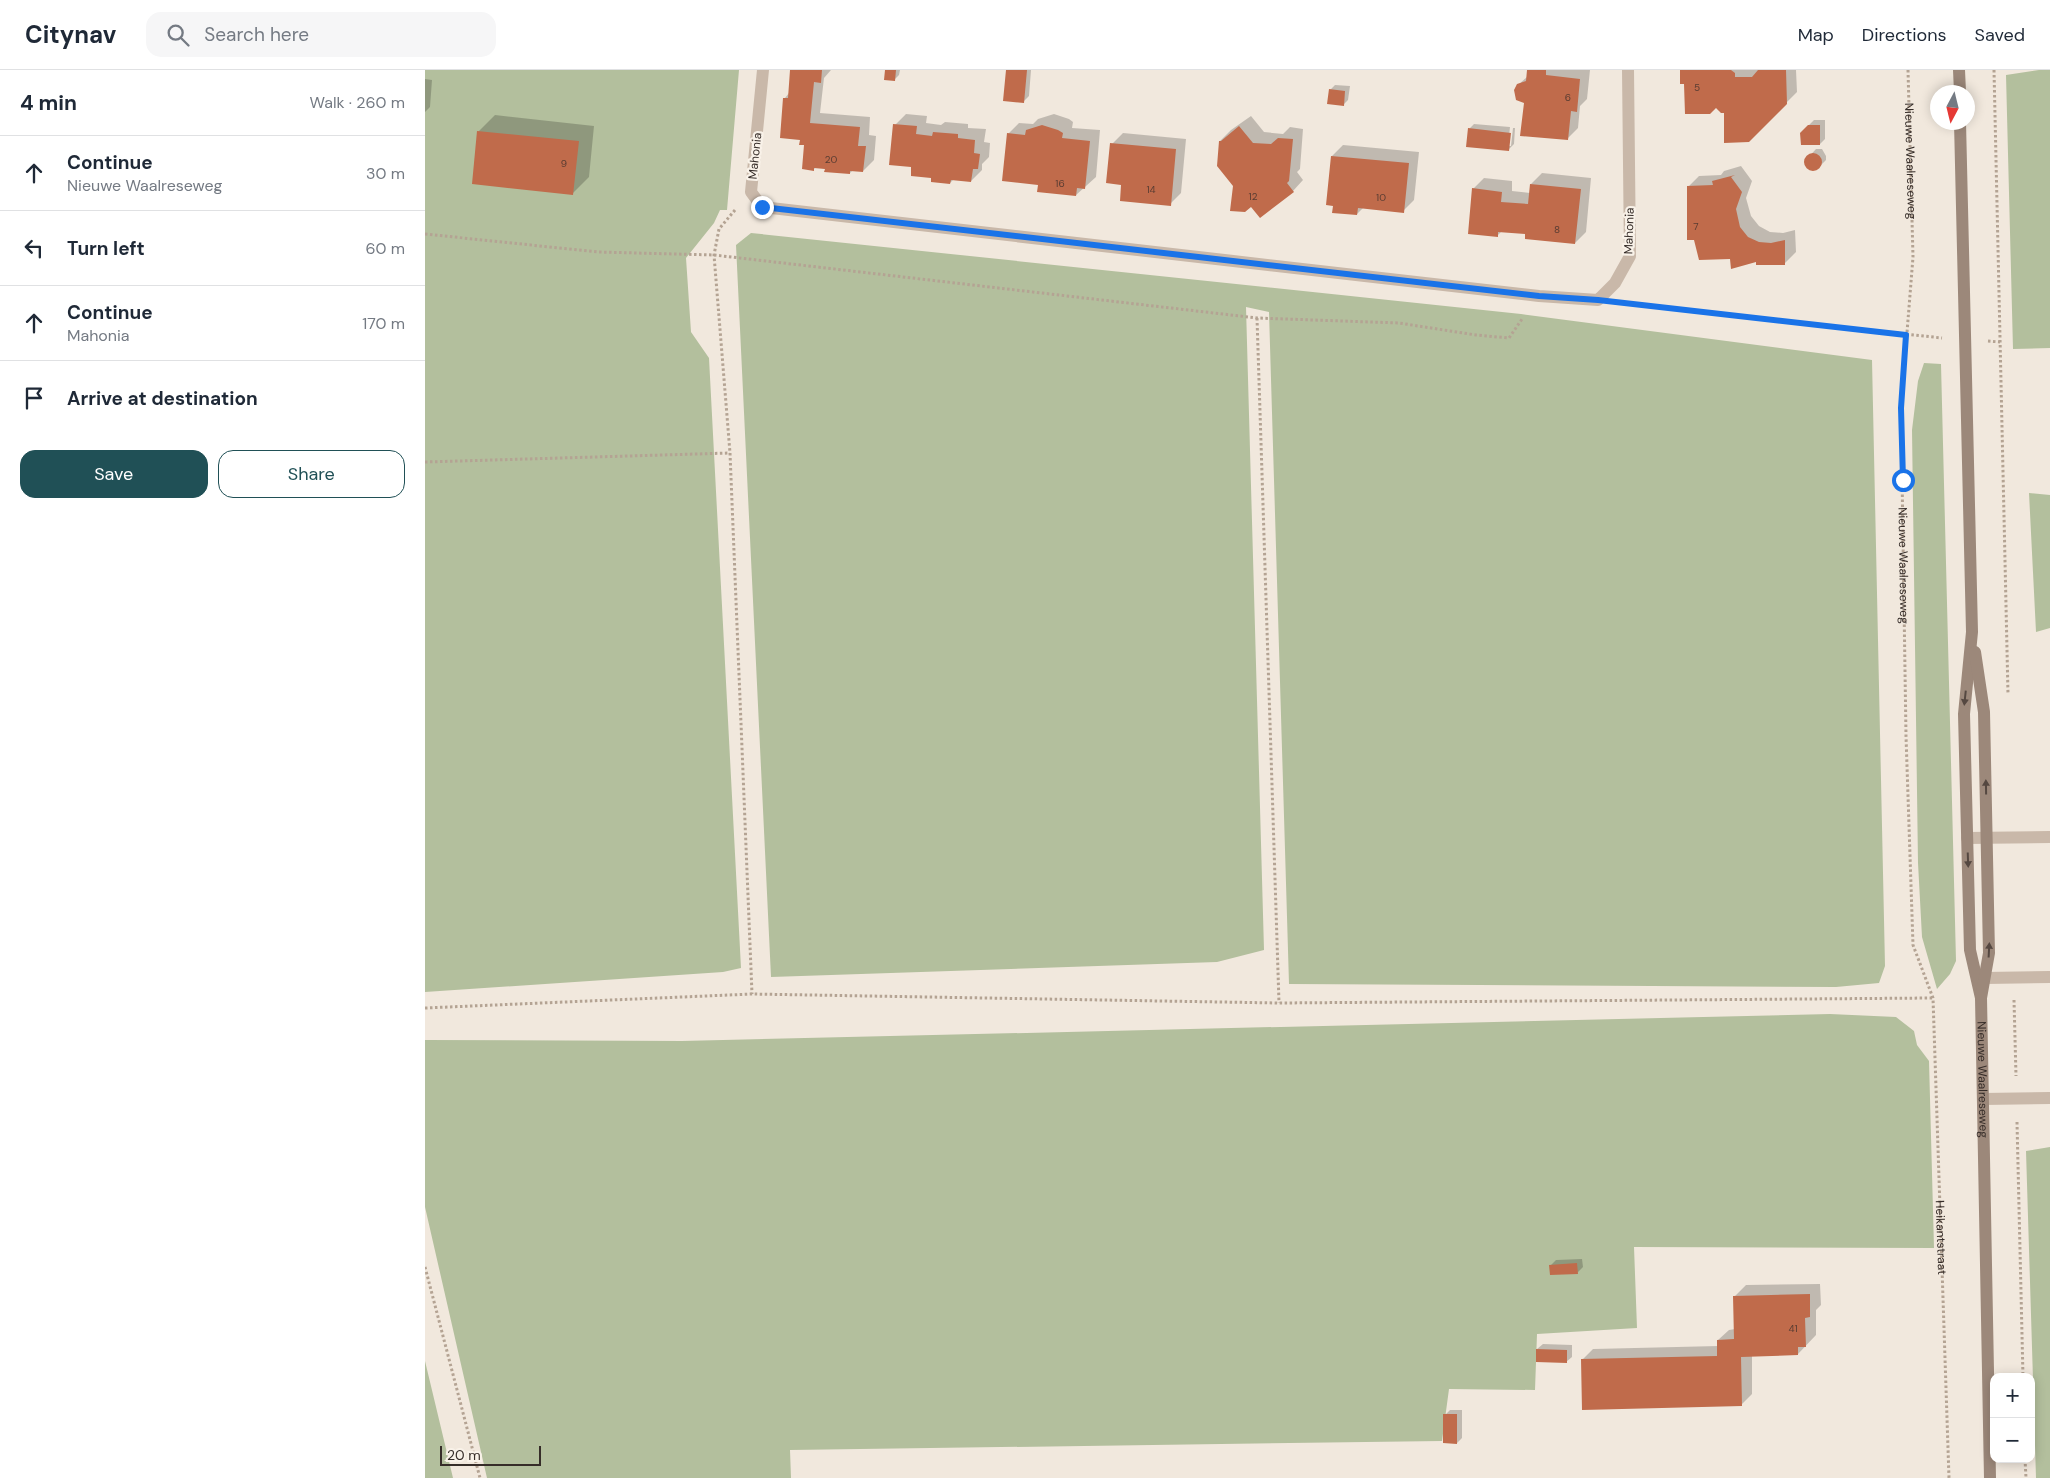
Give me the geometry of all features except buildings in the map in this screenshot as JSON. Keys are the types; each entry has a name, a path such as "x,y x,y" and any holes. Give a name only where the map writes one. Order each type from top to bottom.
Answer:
{"street":[{"name":"Mahonia","path":"763,70 751,192 762,207 1539,296 1598,300 1615,283 1630,256 1628,70"},
{"path":"1959,70 1960,85"},
{"name":"Nieuwe Waalreseweg","path":"1961,130 1972,632 1964,714 1970,950 1981,998 1990,1478"},
{"name":"Nieuwe Waalreseweg","path":"1972,632 1984,712 1989,953 1981,998"},
{"path":"1967,838 2050,837"},
{"path":"1985,978 2050,977"},
{"path":"1983,1099 2050,1098"}],"path":[{"name":"Nieuwe Waalreseweg","path":"1908,70 1913,257 1901,408 1906,736 1913,945 1933,998"},
{"path":"1994,70 2000,342"},
{"path":"751,192 719,229 714,255 730,453 752,994"},
{"path":"425,234 598,252 714,255 1257,318 1399,323 1509,338"},
{"path":"1598,300 1906,335"},
{"path":"1257,318 1279,1003"},
{"path":"425,462 730,453"},
{"path":"425,1008 752,994 1279,1003 1933,998"},
{"name":"Heikantstraat","path":"1933,998 1949,1478"},
{"path":"2017,1156 2023,1373"},
{"path":"425,1267 481,1478"},
{"path":"2025,1463 2026,1478"}],"green space":[{"path":"425,70 739,70 727,210 720,210 714,223 686,258 691,332 709,358 741,968 723,972 425,992"},
{"path":"2050,70 2050,348 2013,349 2006,75"},
{"path":"751,233 1521,314 1872,360 1885,966 1879,983 1836,987 1289,984 1269,312 1246,307 1264,950 1217,962 771,977 736,245"},
{"path":"1924,363 1941,364 1956,961 1950,974 1937,989 1922,937 1918,863 1912,430 1918,381"},
{"path":"2029,493 2050,495 2050,628 2036,632"},
{"path":"1830,1014 1896,1017 1914,1031 1917,1045 1929,1061 1934,1248 1634,1247 1637,1328 1537,1334 1535,1390 1449,1389 1442,1441 790,1450 791,1478 487,1478 425,1207 425,1040 682,1041"},
{"path":"2050,1147 2050,1478 2036,1478 2035,1373 2033,1373 2026,1151"},
{"path":"425,1361 453,1478 425,1478"}],"route":[{"path":"762,207 1539,296 1598,300 1906,335 1901,408 1903,480"}]}
